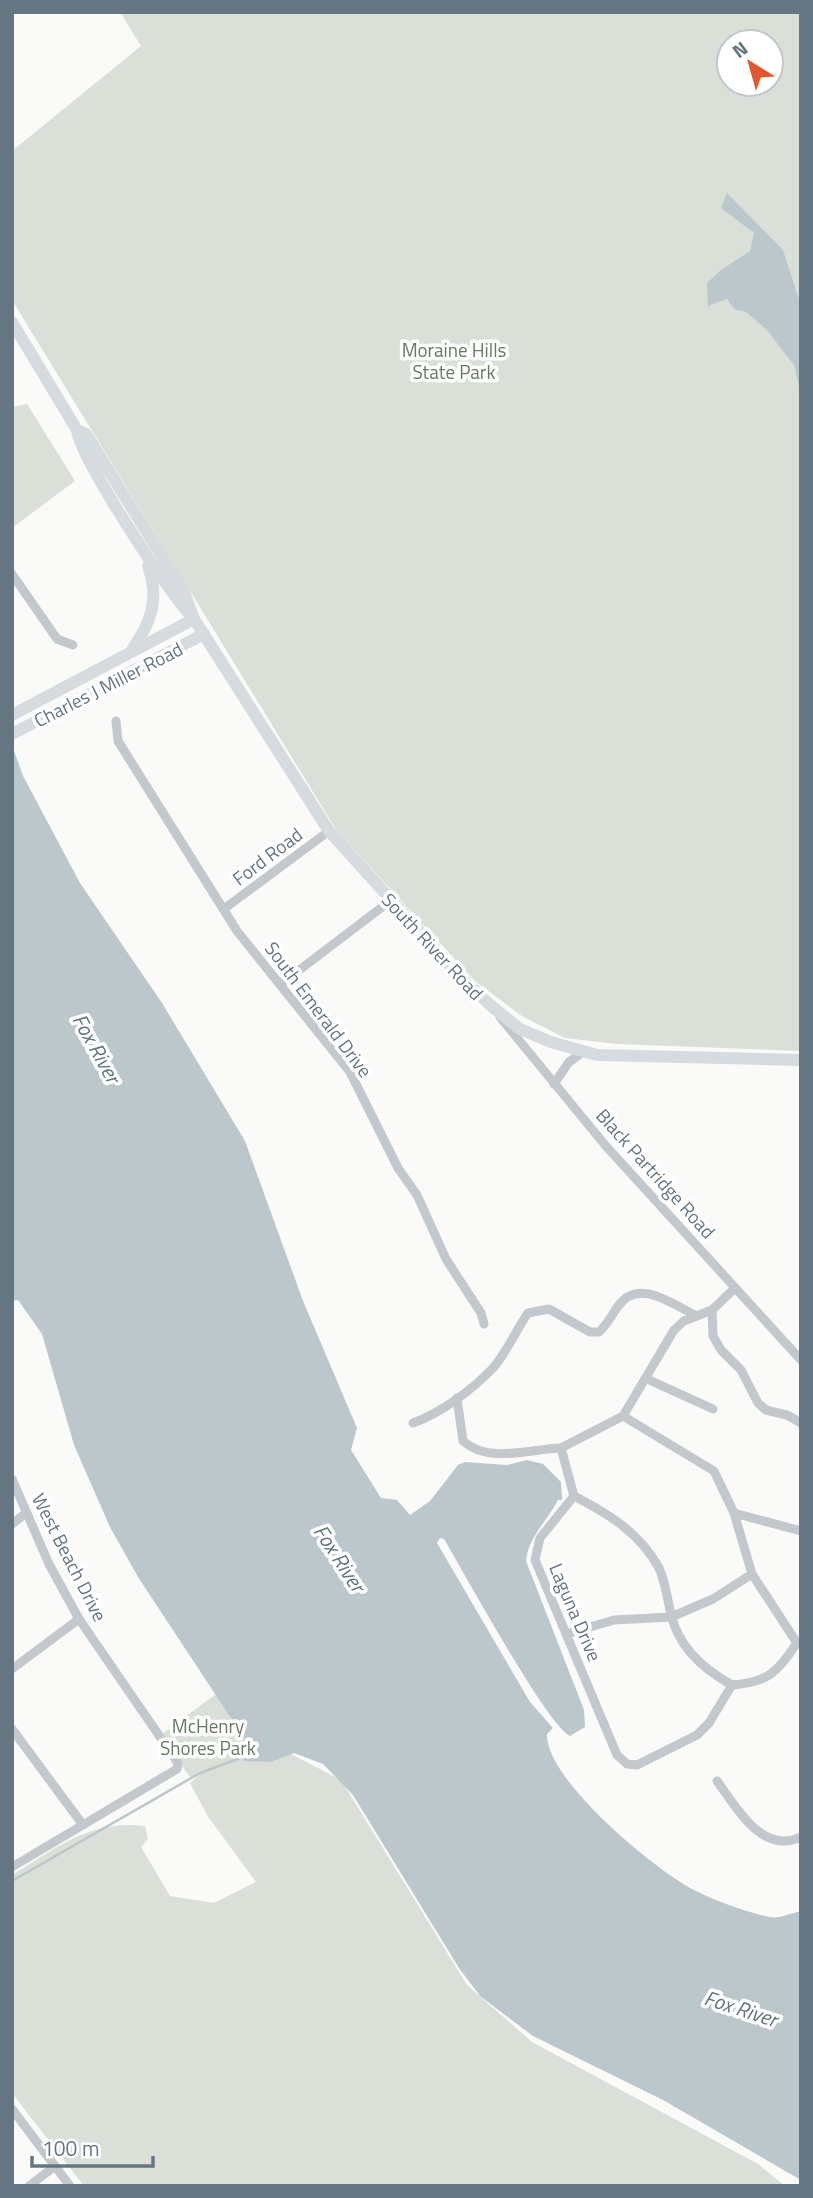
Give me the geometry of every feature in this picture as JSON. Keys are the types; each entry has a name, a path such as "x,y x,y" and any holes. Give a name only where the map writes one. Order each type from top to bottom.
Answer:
{"street":[{"name":"South River Road","path":"12,322 76,430 78,441 174,599 194,619 329,831 390,901 490,1005 520,1029 551,1042 597,1055 801,1060"},
{"name":"South River Road","path":"76,430 86,434 184,592 194,619"},
{"path":"130,653 145,631 155,603 152,576 140,542"},
{"path":"12,574 57,639 73,645"},
{"name":"Charles J Miller Road","path":"12,715 194,619"},
{"name":"Charles J Miller Road","path":"12,734 204,634"},
{"name":"South Emerald Drive","path":"116,720 118,741 237,931 349,1072 398,1168 417,1195 446,1259 481,1313 484,1324"},
{"name":"Ford Road","path":"225,908 329,831"},
{"path":"281,984 390,901"},
{"name":"Black Partridge Road","path":"490,1005 554,1084 801,1360"},
{"path":"554,1084 569,1062 584,1051"},
{"path":"457,1398 463,1441 474,1450 487,1454 561,1448 623,1416 674,1330 695,1315 712,1310 735,1287"},
{"path":"413,1423 427,1418 457,1398 494,1367 528,1312 549,1308 590,1332 598,1332 621,1302 633,1292 647,1292 695,1315"},
{"path":"712,1310 713,1336 721,1350 741,1370 758,1403 766,1410 787,1415 801,1423"},
{"path":"647,1379 713,1409"},
{"path":"561,1448 574,1496 610,1515 643,1545 665,1582 671,1617 683,1645 704,1667 732,1685 756,1681 778,1671 799,1643 752,1574 734,1513 714,1471 623,1416"},
{"name":"West Beach Drive","path":"12,1479 79,1619 178,1763 177,1769 12,1867"},
{"name":"Laguna Drive","path":"574,1496 540,1538 535,1560 617,1755 627,1764 637,1765 697,1735 709,1723 732,1685"},
{"path":"12,1524 26,1513"},
{"path":"734,1513 801,1531"},
{"path":"566,1634 614,1620 671,1617 713,1599 752,1574"},
{"path":"12,1670 79,1619"},
{"path":"12,1729 83,1825"},
{"path":"717,1782 759,1833 778,1842 801,1837"},
{"path":"12,2109 70,2186"},
{"path":"29,2186 55,2166"}],"green space":[{"name":"Moraine Hills State Park","path":"120,12 801,12 801,1051 617,1044 565,1038 522,1016 475,981 337,831 12,300 12,151 141,46"},
{"path":"27,404 75,481 12,528 12,407"},
{"name":"McHenry Shores Park","path":"216,1694 251,1748 239,1755 244,1761 289,1753 341,1780 467,1985 532,2042 758,2164 785,2186 84,2186 12,2093 12,1875 75,1838 91,1831 126,1825 145,1826 148,1839 141,1847 170,1896 214,1903 256,1882 207,1815 190,1783 202,1772 190,1777 161,1735"}],"water":[{"path":"727,193 783,250 800,303 801,394 794,365 766,329 746,312 734,309 727,299 708,306 707,283 750,251 754,233 721,208"},
{"name":"Fox River","path":"12,745 23,776 80,883 162,1003 245,1141 303,1301 357,1428 351,1450 381,1498 397,1500 410,1515 430,1501 458,1465 465,1462 507,1465 527,1460 543,1464 561,1482 562,1500 558,1500 534,1536 526,1561 584,1710 585,1727 570,1736 559,1726 525,1678 444,1539 440,1538 437,1543 530,1702 553,1728 547,1734 551,1753 564,1775 582,1798 630,1844 654,1864 694,1890 731,1906 770,1917 801,1911 801,2180 663,2100 533,2036 480,1996 459,1968 353,1795 323,1764 294,1753 271,1762 244,1761 240,1754 250,1747 138,1577 110,1527 74,1445 42,1334 18,1300 12,1301"}],"waterway":[{"path":"12,1881 200,1773 243,1757"}]}
